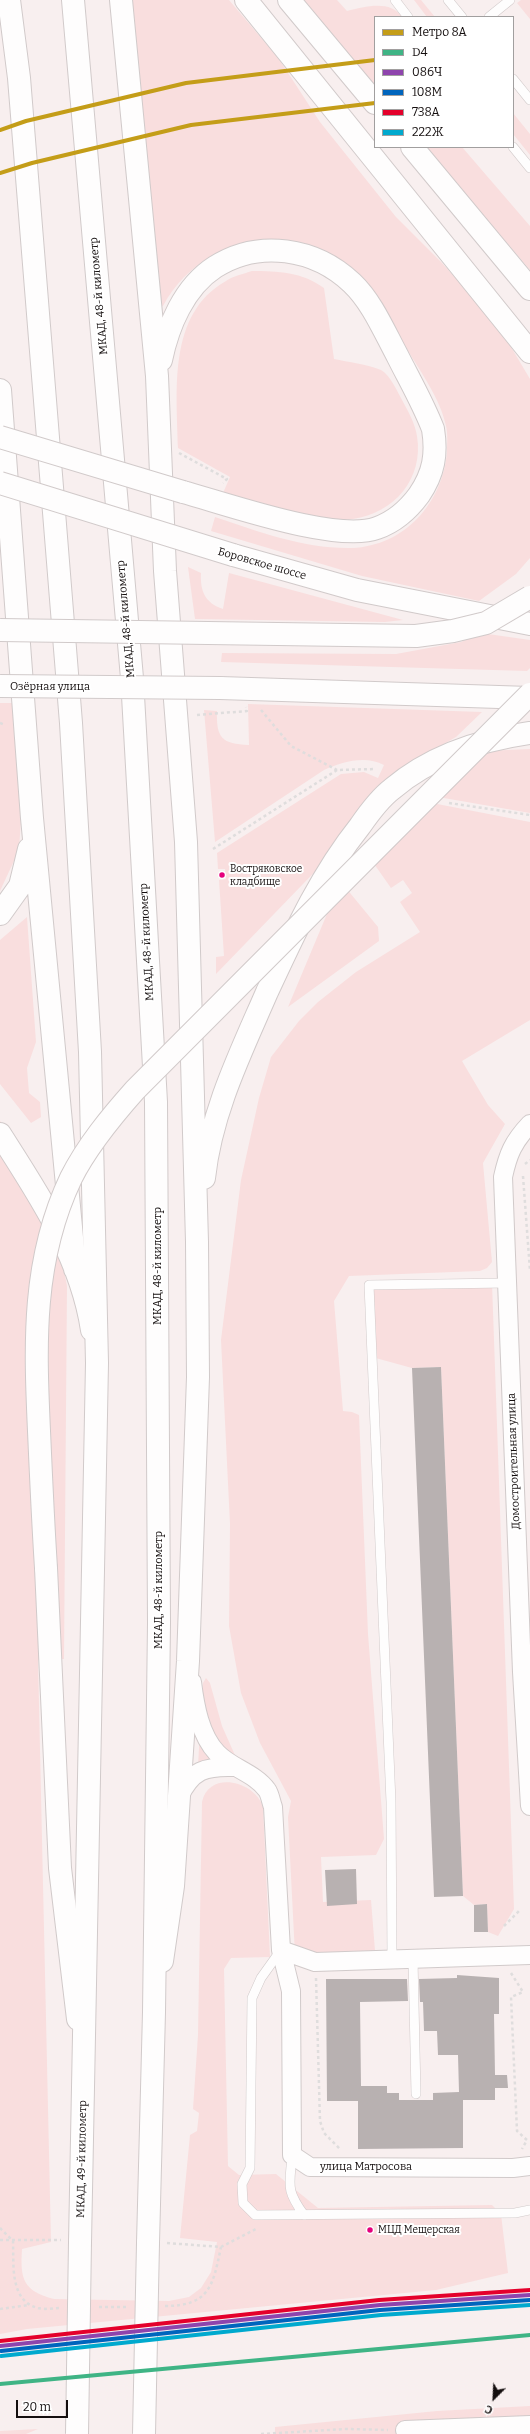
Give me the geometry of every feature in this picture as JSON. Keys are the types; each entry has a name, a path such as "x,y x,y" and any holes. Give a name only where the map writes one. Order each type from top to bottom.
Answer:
{"main road":[{"path":"9,0 19,78 72,723 90,1052 97,1364"},
{"name":"МКАД, 48-й километр","path":"73,0 132,678 156,1102 160,1518 154,1888 154,2012"},
{"path":"121,0 157,376 165,571 186,842 197,1242 198,1377 188,1662 173,1886 154,2012 154,2243 144,2434"},
{"path":"246,0 530,352"},
{"path":"289,0 374,102"},
{"path":"413,148 530,289"},
{"path":"0,437 183,492 318,529 346,531 376,529 397,518 412,504 424,486 434,466 436,445 433,429 386,335 364,298 352,284 328,265 299,252 266,250 238,256 214,268 194,287 179,308 166,336 157,376"},
{"path":"0,390 32,818 75,1269"},
{"name":"Боровское шоссе","path":"0,483 233,555 357,590 530,624"},
{"path":"0,630 416,636 453,631 486,623 530,597"},
{"name":"Озёрная улица","path":"0,686 220,688 530,698"},
{"path":"84,2063 60,1868 35,1349 39,1295 47,1247 59,1208 72,1177 112,1115 134,1090 530,694"},
{"path":"197,1242 205,1166 216,1118 232,1072 294,934 340,850 390,790 411,774 436,759 530,733"},
{"path":"0,914 20,886 27,860 32,818"},
{"path":"0,1134 43,1202 75,1269 90,1321 97,1364"},
{"name":"МКАД, 49-й километр","path":"77,2434 73,2241 84,2063 97,1364"}],"street":[{"name":"Домостроительная улица","path":"530,1124 520,1135 508,1154 503,1177 526,1672 530,1806"},
{"path":"188,1662 194,1697 207,1738 217,1753 234,1767 255,1779 267,1790 273,1807 281,1950 291,1991 292,2155"},
{"path":"179,1798 186,1782 197,1773 209,1767 234,1767"},
{"path":"281,1950 315,1962 530,1955"},
{"name":"улица Матросова","path":"292,2155 310,2167 513,2168 530,2166"},
{"path":"405,2430 530,2425"}],"lane":[{"path":"395,0 407,16"},
{"path":"448,0 461,16"},
{"path":"490,16 510,0"},
{"path":"514,80 530,100"},
{"path":"514,148 530,168"},
{"path":"392,1960 391,1802 369,1285 507,1283"},
{"path":"281,1950 261,1978 252,1998 250,2168 242,2184 243,2203 255,2215 507,2213 530,2210"},
{"path":"413,1959 416,2094"},
{"path":"292,2155 288,2180 291,2198 304,2215"}],"path":[{"path":"176,452 227,479"},
{"path":"246,705 252,707"},
{"path":"257,709 262,710 291,746 337,770 375,769"},
{"path":"197,715 247,711"},
{"path":"214,849 337,770"},
{"path":"449,803 530,815"},
{"path":"523,1173 530,1271"},
{"path":"504,1926 520,1910"},
{"path":"315,1962 320,2121 324,2133 344,2153"},
{"path":"523,1992 511,1997 517,2131 527,2140"},
{"path":"154,2243 221,2247 256,2229 255,2215"},
{"path":"0,2228 14,2241 14,2278 20,2296 30,2305 39,2308 62,2308"},
{"path":"0,2240 73,2241"},
{"path":"163,2306 179,2306 203,2295 214,2281 221,2247"},
{"path":"0,2309 30,2305"},
{"path":"94,2308 132,2307"},
{"path":"261,2434 346,2429 405,2430"}],"shaded area":[{"path":"131,0 229,0 279,59 320,122 396,217 442,263 498,325 530,379 530,558 516,574 479,601 362,576 211,531 215,517 299,543 317,546 352,548 371,545 389,539 404,530 418,518 429,504 438,488 444,470 447,452 447,429 434,395 375,296 357,274 346,264 334,256 310,245 286,240 262,240 238,245 216,254 195,267 177,285 163,306 158,306"},
{"path":"300,0 337,0 347,11 362,7 385,6 391,8 401,16 374,16 374,87"},
{"path":"414,0 421,0 434,16 426,16"},
{"path":"521,0 530,0 530,19 517,3"},
{"path":"514,114 530,134 530,155 514,135"},
{"path":"426,148 463,148 530,226 530,270"},
{"path":"252,271 271,271 290,274 307,279 324,288 334,359 381,370 396,388 415,426 418,452 416,466 411,480 393,501 381,510 353,519 337,520 304,517 270,508 223,493 230,477 178,448 177,379 185,334 193,313 207,295 229,279"},
{"path":"188,567 201,573 201,585 205,596 212,603 223,609 229,573 403,620 385,622 195,619"},
{"path":"481,633 530,640 530,668 527,671 221,662 222,653 396,654 461,642"},
{"path":"0,703 14,703 21,819 19,850 0,891"},
{"path":"248,704 482,712 456,737 402,768 332,854 216,974 216,957 224,956 219,880 226,879 225,869 218,869 217,853 341,774 364,772 378,778 384,765 369,760 361,760 338,764 324,770 215,842 204,710 217,711 218,728 222,738 232,743 249,745"},
{"path":"530,749 530,813 438,797 485,751"},
{"path":"432,803 530,822 530,1020 462,1061 488,1105 505,1124 483,1163 492,1262 487,1268 480,1271 349,1276 334,1301 343,1411 352,1412 359,1415 368,1634 384,1839 376,1855 321,1857 323,1902 371,1900 375,1951 295,1955 288,1817 291,1801 260,1743 241,1693 229,1626 230,1524 221,1340 241,1180 259,1098 271,1057 299,1021 318,1002 356,972 420,932 400,902 412,893 403,880 391,888 372,861"},
{"path":"346,888 378,927 379,941 288,1007 332,902"},
{"path":"27,917 36,1042 27,1068 29,1093 40,1102 41,1117 31,1123 0,1084 0,940"},
{"path":"0,1121 19,1144 45,1184 35,1210 59,1245 67,1286 64,1659 38,1660 51,2242 22,2249 23,2276 30,2288 44,2296 54,2299 169,2301 189,2297 201,2288 211,2272 217,2242 180,2238 190,2135 197,2131 199,2113 193,2109 198,2035 202,1802 206,1792 213,1786 222,1783 232,1783 251,1791 258,1798 263,1807 270,1957 231,1958 224,1969 228,2166 239,2175 276,2174 318,2208 492,2205 501,2214 508,2273 436,2290 27,2329 0,2334"},
{"path":"492,1283 514,1909 498,1936 488,1932 487,1904 474,1905 463,1896 441,1367 412,1368 372,1357 369,1285"},
{"path":"206,1678 210,1683 222,1726 238,1762 198,1765 203,1683"},
{"path":"530,2406 530,2434 275,2434 275,2427 437,2411"},
{"path":"38,2429 26,2434 0,2434 0,2431"}],"building":[{"path":"441,1367 463,1896 434,1897 412,1368"},
{"path":"356,1869 357,1904 327,1906 325,1870"},
{"path":"487,1904 488,1932 474,1932 474,1905"},
{"path":"457,1975 499,1978 499,2014 494,2014 495,2075 507,2075 508,2088 495,2088 495,2100 463,2100 463,2148 358,2149 358,2101 327,2101 326,1979 407,1979 408,2001 360,2002 361,2086 387,2086 387,2093 399,2093 399,2100 433,2100 433,2093 459,2092 458,2055 438,2055 437,2031 424,2031 423,2002 420,2002 419,1979 457,1978"}],"metro line":[{"name":"8А","path":"0,130 26,121 186,83 374,60"},
{"name":"8А","path":"0,173 32,163 191,125 374,103"}],"transit line":[{"name":"738А","path":"0,2341 379,2300 530,2290"},
{"name":"086Ч","path":"0,2346 380,2305 530,2295"},
{"name":"108М","path":"1,2351 380,2310 530,2300"},
{"name":"222Ж","path":"1,2356 381,2315 530,2305"},
{"name":"D4","path":"0,2384 530,2335"}],"place":[{"name":"Востряковское кладбище","path":"222,875"},
{"name":"МЦД Мещерская","path":"370,2230"}]}
